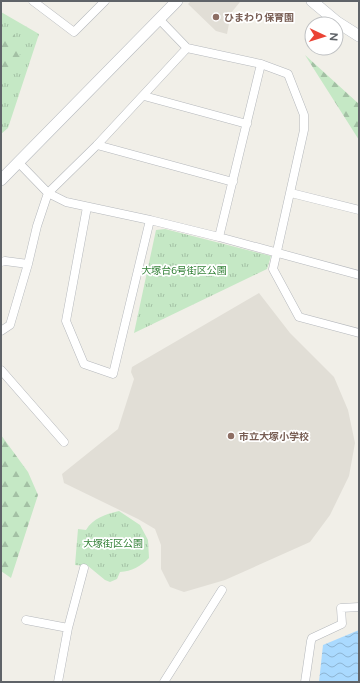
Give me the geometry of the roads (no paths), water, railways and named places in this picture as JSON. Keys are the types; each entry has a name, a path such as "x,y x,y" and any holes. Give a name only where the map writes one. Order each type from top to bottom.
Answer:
{"street":[{"path":"33,1 74,32 105,1"},
{"path":"1,180 177,1"},
{"path":"312,1 337,22 359,36"},
{"path":"159,19 188,48 261,64 288,74 304,115 304,130 273,269 299,317 359,333"},
{"path":"1,331 10,324 28,264 37,226 48,193 97,145 188,48"},
{"path":"219,237 261,64"},
{"path":"144,96 247,124"},
{"path":"97,145 232,182"},
{"path":"19,163 48,193 66,202 150,220 276,251 359,274"},
{"path":"291,193 359,210"},
{"path":"87,207 66,321 84,364 113,374 150,220"},
{"path":"1,262 5,261 28,264"},
{"path":"1,370 64,442"},
{"path":"58,682 68,628 84,568"},
{"path":"164,682 222,590"},
{"path":"305,682 312,638 342,624 341,608 359,607"},
{"path":"26,620 68,628"}],"water":[{"path":"359,630 359,682 319,682 323,645"}],"place":[{"name":"ひまわり保育園","path":"216,17"},
{"name":"市立大塚小学校","path":"231,436"}],"park label":[{"name":"大塚台6号街区公園","path":"184,270"},
{"name":"大塚街区公園","path":"113,543"}]}
